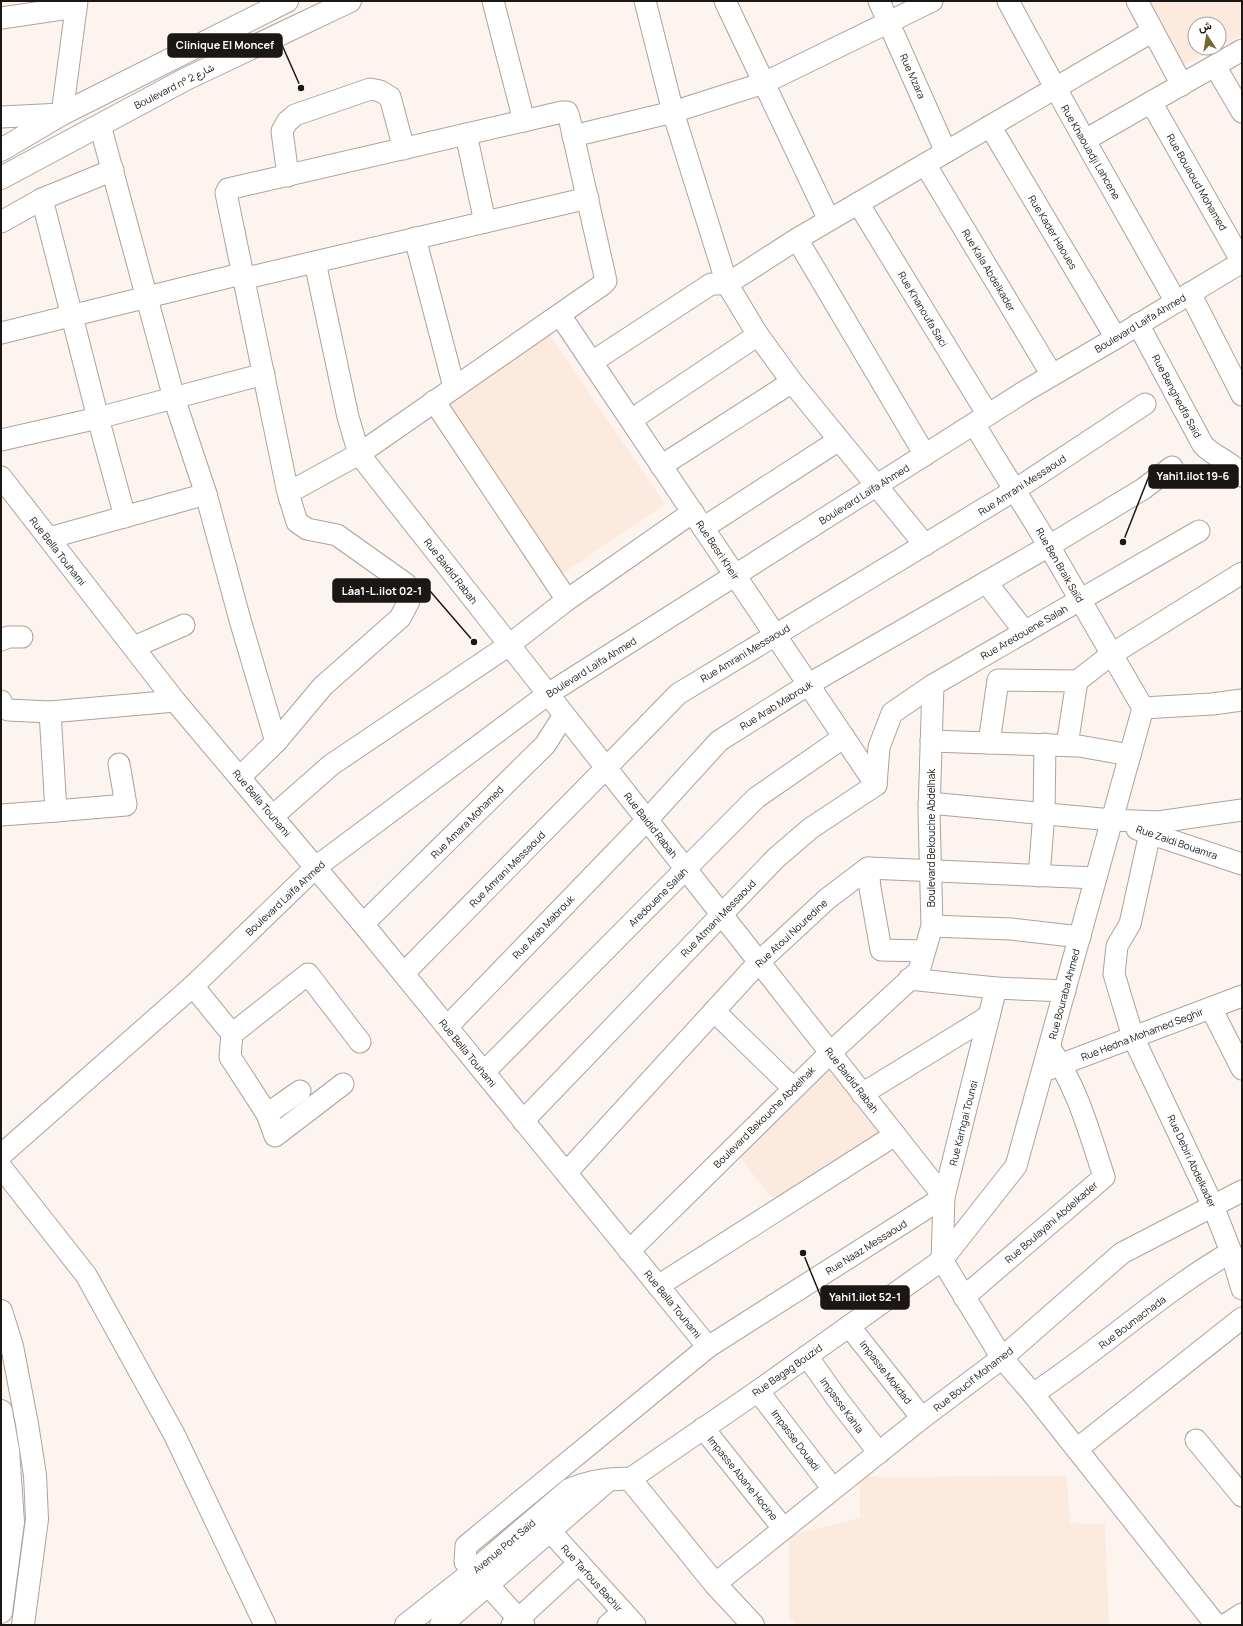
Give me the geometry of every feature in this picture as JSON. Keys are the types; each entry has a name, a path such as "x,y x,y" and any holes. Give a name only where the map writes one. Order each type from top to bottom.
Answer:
{"main road":[{"path":"1,150 62,114 287,1"},
{"name":"Boulevard n° شارع 2","path":"1,178 186,79 350,1"},
{"path":"1,1311 12,1346 35,1475 37,1519 23,1625"},
{"path":"1,1411 8,1450 7,1522 1,1612"},
{"path":"630,1479 715,1584 753,1625"},
{"name":"Avenue Port Saïd","path":"441,1625 481,1578 569,1490 585,1484 608,1480 630,1479"},
{"name":"Avenue Port Saïd","path":"406,1625 481,1578 550,1531 608,1480"}],"street":[{"path":"493,1 524,121"},
{"path":"645,1 673,112 727,284 758,335 792,382 925,545"},
{"path":"724,1 829,220"},
{"name":"Rue Mzara","path":"879,1 946,152"},
{"path":"573,136 673,112 764,83 932,1"},
{"name":"Rue Khaouadji Lahcene","path":"1008,1 1054,88 1242,395"},
{"path":"1138,1 1182,85"},
{"path":"1,18 77,4 62,114 1,117"},
{"path":"592,362 711,284 727,284 797,239 1153,31"},
{"path":"1085,140 1242,50"},
{"path":"1215,66 1242,112"},
{"path":"288,176 282,132 287,122 294,115 370,90 380,91 390,97 404,149"},
{"name":"Rue Bouaoud Mohamed","path":"1151,102 1242,262"},
{"path":"240,777 276,742 323,686 400,618 410,601 410,592 406,584 337,535 307,529 297,522 288,493 242,276 226,192 228,190 466,134 567,112 606,281 560,315 359,454 288,493"},
{"path":"100,125 174,398 206,494 240,620 276,742"},
{"name":"Rue Kader Haoues","path":"990,126 1116,338"},
{"path":"466,134 486,222"},
{"name":"Rue Kala Abdelkader","path":"925,164 1052,375"},
{"path":"1,222 42,199 113,170"},
{"path":"1,333 147,297 315,262 588,198"},
{"path":"42,199 125,517"},
{"name":"Rue Khanoufa Saci","path":"858,203 981,420"},
{"path":"415,238 454,387"},
{"path":"797,239 925,455"},
{"path":"315,262 348,417 359,454"},
{"name":"Boulevard Laïfa Ahmed","path":"1,1155 193,986 316,867 548,694 1052,375 1242,262"},
{"name":"Rue Besri Kheir","path":"560,315 876,785"},
{"name":"Rue Benghedfa Saïd","path":"1138,324 1203,445 1208,450 1238,469 1242,476"},
{"path":"631,420 758,335"},
{"path":"1,440 98,418 264,374"},
{"path":"661,466 792,382"},
{"path":"434,402 567,600"},
{"name":"Rue Amrani Messaoud","path":"404,974 678,694 1015,490 1145,404"},
{"name":"Rue Ben Braik Saïd","path":"981,420 1015,490 1143,708"},
{"path":"273,816 331,765 509,645 567,600 698,520 839,440"},
{"name":"Rue Baidid Rabah","path":"359,454 944,1197"},
{"name":"Rue Arab Mabrouk","path":"447,1027 647,820 719,741 809,684 1049,546 1144,489 1172,467"},
{"name":"Rue Bella Touhami","path":"1,477 175,701 316,867 708,1347 466,1546 465,1562 481,1578 518,1623"},
{"path":"49,538 206,494"},
{"name":"Rue Aredouene Salah","path":"876,785 879,747 892,713 933,684 1199,531"},
{"path":"989,743 998,680 1077,681 1112,654 1242,573"},
{"path":"986,582 1025,632"},
{"path":"134,647 184,625"},
{"path":"1,640 8,637 22,637"},
{"path":"1067,745 1077,681"},
{"name":"Boulevard Bekouche Abdelhak","path":"629,1251 830,1052 919,971 932,926 929,871 929,803 933,684"},
{"path":"1143,708 1212,704 1242,700"},
{"path":"1,701 3,706 8,710 50,712 175,701"},
{"name":"Rue Bouraba Ahmed","path":"1049,1047 1143,708"},
{"path":"50,712 56,811"},
{"name":"Rue Amara Mohamed","path":"363,924 545,745 564,715"},
{"name":"Aredouene Salah","path":"484,1072 756,798 844,737"},
{"path":"931,741 1067,745 1130,755"},
{"path":"1039,876 1044,813 1045,744"},
{"path":"1,815 126,805 119,764"},
{"name":"Rue Atmani Messaoud","path":"523,1120 776,858 811,828 876,785"},
{"path":"929,803 1112,820 1158,822 1242,810"},
{"name":"Rue Zaidi Bouamra","path":"1112,820 1242,864"},
{"name":"Rue Debiri Abdelkader","path":"1150,833 1130,924 1117,946 1114,974 1133,1037 1213,1206 1231,1252 1242,1289"},
{"path":"924,951 881,950 868,868 1096,878"},
{"name":"Rue Atoui Nouredine","path":"566,1173 759,962 828,899 868,868"},
{"path":"932,926 1011,929 1080,937"},
{"path":"232,1034 308,974 360,1042"},
{"path":"909,979 996,988 1065,991"},
{"path":"193,986 232,1034 230,1057 267,1114 275,1136 343,1084"},
{"name":"Rue Karhgai Tounsi","path":"942,1260 944,1197 996,988"},
{"name":"Rue Hedna Mohamed Seghir","path":"1052,1068 1242,996"},
{"path":"1211,1008 1242,1069"},
{"path":"714,1011 793,1088"},
{"path":"862,1094 989,1016"},
{"name":"Rue Boulayahi Abdelkader","path":"964,1297 1104,1176 1083,1110 1052,1068 1049,1047"},
{"path":"1052,1068 1016,1166 942,1260 1002,1358 1033,1394 1216,1625"},
{"path":"267,1114 300,1091"},
{"path":"658,1286 895,1135"},
{"path":"1,1167 86,1275 174,1434 265,1625"},
{"name":"Rue Boucif Mohamed","path":"715,1584 922,1418 1002,1358 1122,1253 1242,1191"},
{"name":"Rue Naaz Messaoud","path":"708,1347 944,1197"},
{"name":"Rue Boumachada","path":"1033,1394 1071,1369 1202,1269 1231,1252"},
{"name":"Rue Bagag Bouzid","path":"630,1479 758,1391 942,1260"},
{"path":"1077,1449 1242,1318"},
{"name":"Impasse Mokdad","path":"849,1326 922,1418"},
{"name":"Impasse Kahla","path":"807,1356 878,1453"},
{"name":"Impasse Douadi","path":"758,1391 833,1489"},
{"name":"Impasse Abane Hocine","path":"703,1428 783,1528"},
{"path":"1196,1440 1242,1496"},
{"path":"7,1522 37,1519"},
{"name":"Rue Tarfous Bachir","path":"550,1531 579,1563 622,1621"},
{"path":"518,1623 579,1563"},
{"path":"1225,1625 1242,1614"}],"shaded area":[{"path":"1150,1 1240,1 1242,4 1242,35 1227,43 1227,16 1187,16 1187,56 1201,56 1184,65"},
{"path":"548,332 665,504 561,575 443,403"},
{"path":"828,1065 881,1133 782,1200 769,1196 738,1154"},
{"path":"1067,1476 1070,1523 1105,1524 1109,1625 796,1625 789,1617 789,1536 860,1518 860,1477"}],"place":[{"name":"Clinique El Moncef","path":"301,88"},
{"name":"Yahi1.ilot 19-6","path":"1123,542"},
{"name":"Làa1-L.ilot 02-1","path":"474,642"},
{"name":"Yahi1.ilot 52-1","path":"803,1253"}]}
